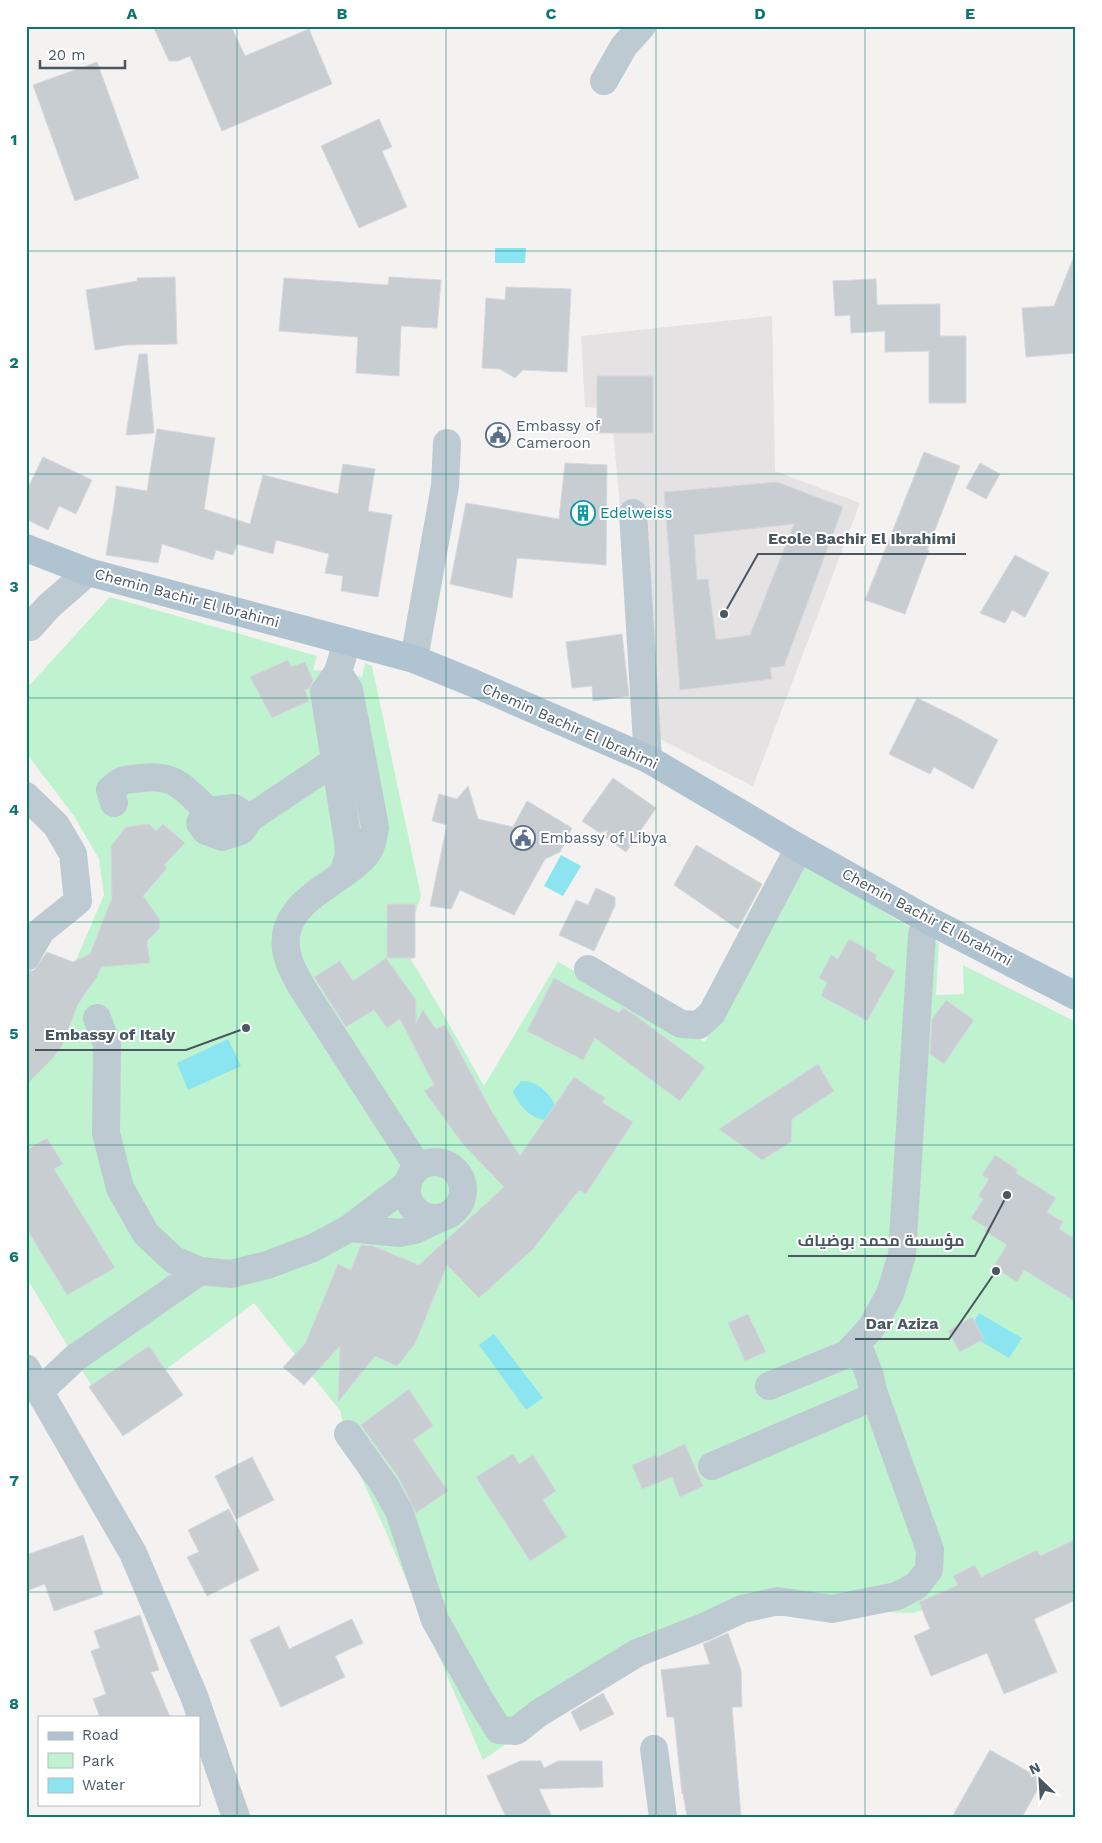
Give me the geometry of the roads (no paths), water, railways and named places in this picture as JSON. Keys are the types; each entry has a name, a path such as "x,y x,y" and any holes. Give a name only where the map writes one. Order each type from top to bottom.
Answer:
{"main road":[{"name":"Chemin Bachir El Ibrahimi","path":"26,548 88,572 414,659 473,683 648,759 799,848 926,919 1076,996"}],"street":[{"path":"604,81 624,46 642,26"},
{"path":"414,659 445,486 447,442"},
{"path":"633,513 648,759"},
{"path":"26,627 30,627 49,606 88,572"},
{"path":"342,873 349,856 324,692 338,672 346,642"},
{"path":"338,672 349,690 375,827 373,843 364,858 342,873 294,912 286,935 288,960 300,986 413,1175 407,1194 410,1203 415,1210 423,1215 433,1218 442,1217"},
{"path":"114,802 110,790 121,780 156,776 175,782 187,790 208,811 200,823 206,831 222,837 241,831 250,818 335,761 356,731"},
{"path":"335,761 364,772"},
{"path":"26,796 56,825 73,854 78,901 41,931 26,957"},
{"path":"588,969 681,1024 699,1025 712,1013 799,848"},
{"path":"769,1386 847,1354 871,1328 890,1294 902,1254 922,935 926,919"},
{"path":"97,1018 107,1044 106,1133 120,1188 146,1234 174,1260 200,1271 231,1274 267,1265 313,1248 350,1228 429,1162 448,1165 456,1170 461,1179 463,1187 462,1197 458,1206 451,1213 415,1230 398,1233 350,1228"},
{"path":"39,1392 76,1358 200,1271"},
{"path":"348,1434 385,1486 399,1511 436,1620 480,1700 499,1730 516,1731 540,1713 637,1653 704,1627 742,1609 778,1601 832,1609 897,1596 916,1586 929,1570 930,1550 857,1343"},
{"path":"26,1368 133,1553 194,1696 236,1817"},
{"path":"712,1466 866,1400 873,1391"},
{"path":"654,1749 663,1817"}],"water":[{"path":"495,248 526,248 525,263 495,263"},
{"path":"561,855 581,866 563,896 544,886"},
{"path":"228,1039 241,1066 188,1090 177,1063"},
{"path":"521,1081 537,1085 550,1096 556,1106 551,1120 539,1119 533,1116 519,1103 513,1091"},
{"path":"979,1313 1022,1338 1009,1358 967,1333"},
{"path":"494,1334 543,1398 526,1410 479,1345"}],"place":[{"name":"Embassy of Cameroon","path":"498,435"},
{"name":"Edelweiss","path":"583,513"},
{"name":"Ecole Bachir El Ibrahimi","path":"724,614"},
{"name":"Embassy of Libya","path":"523,838"},
{"name":"Embassy of Italy","path":"246,1028"},
{"name":"مؤسسة محمد بوضياف","path":"1007,1195"},
{"name":"Dar Aziza","path":"996,1271"}]}
